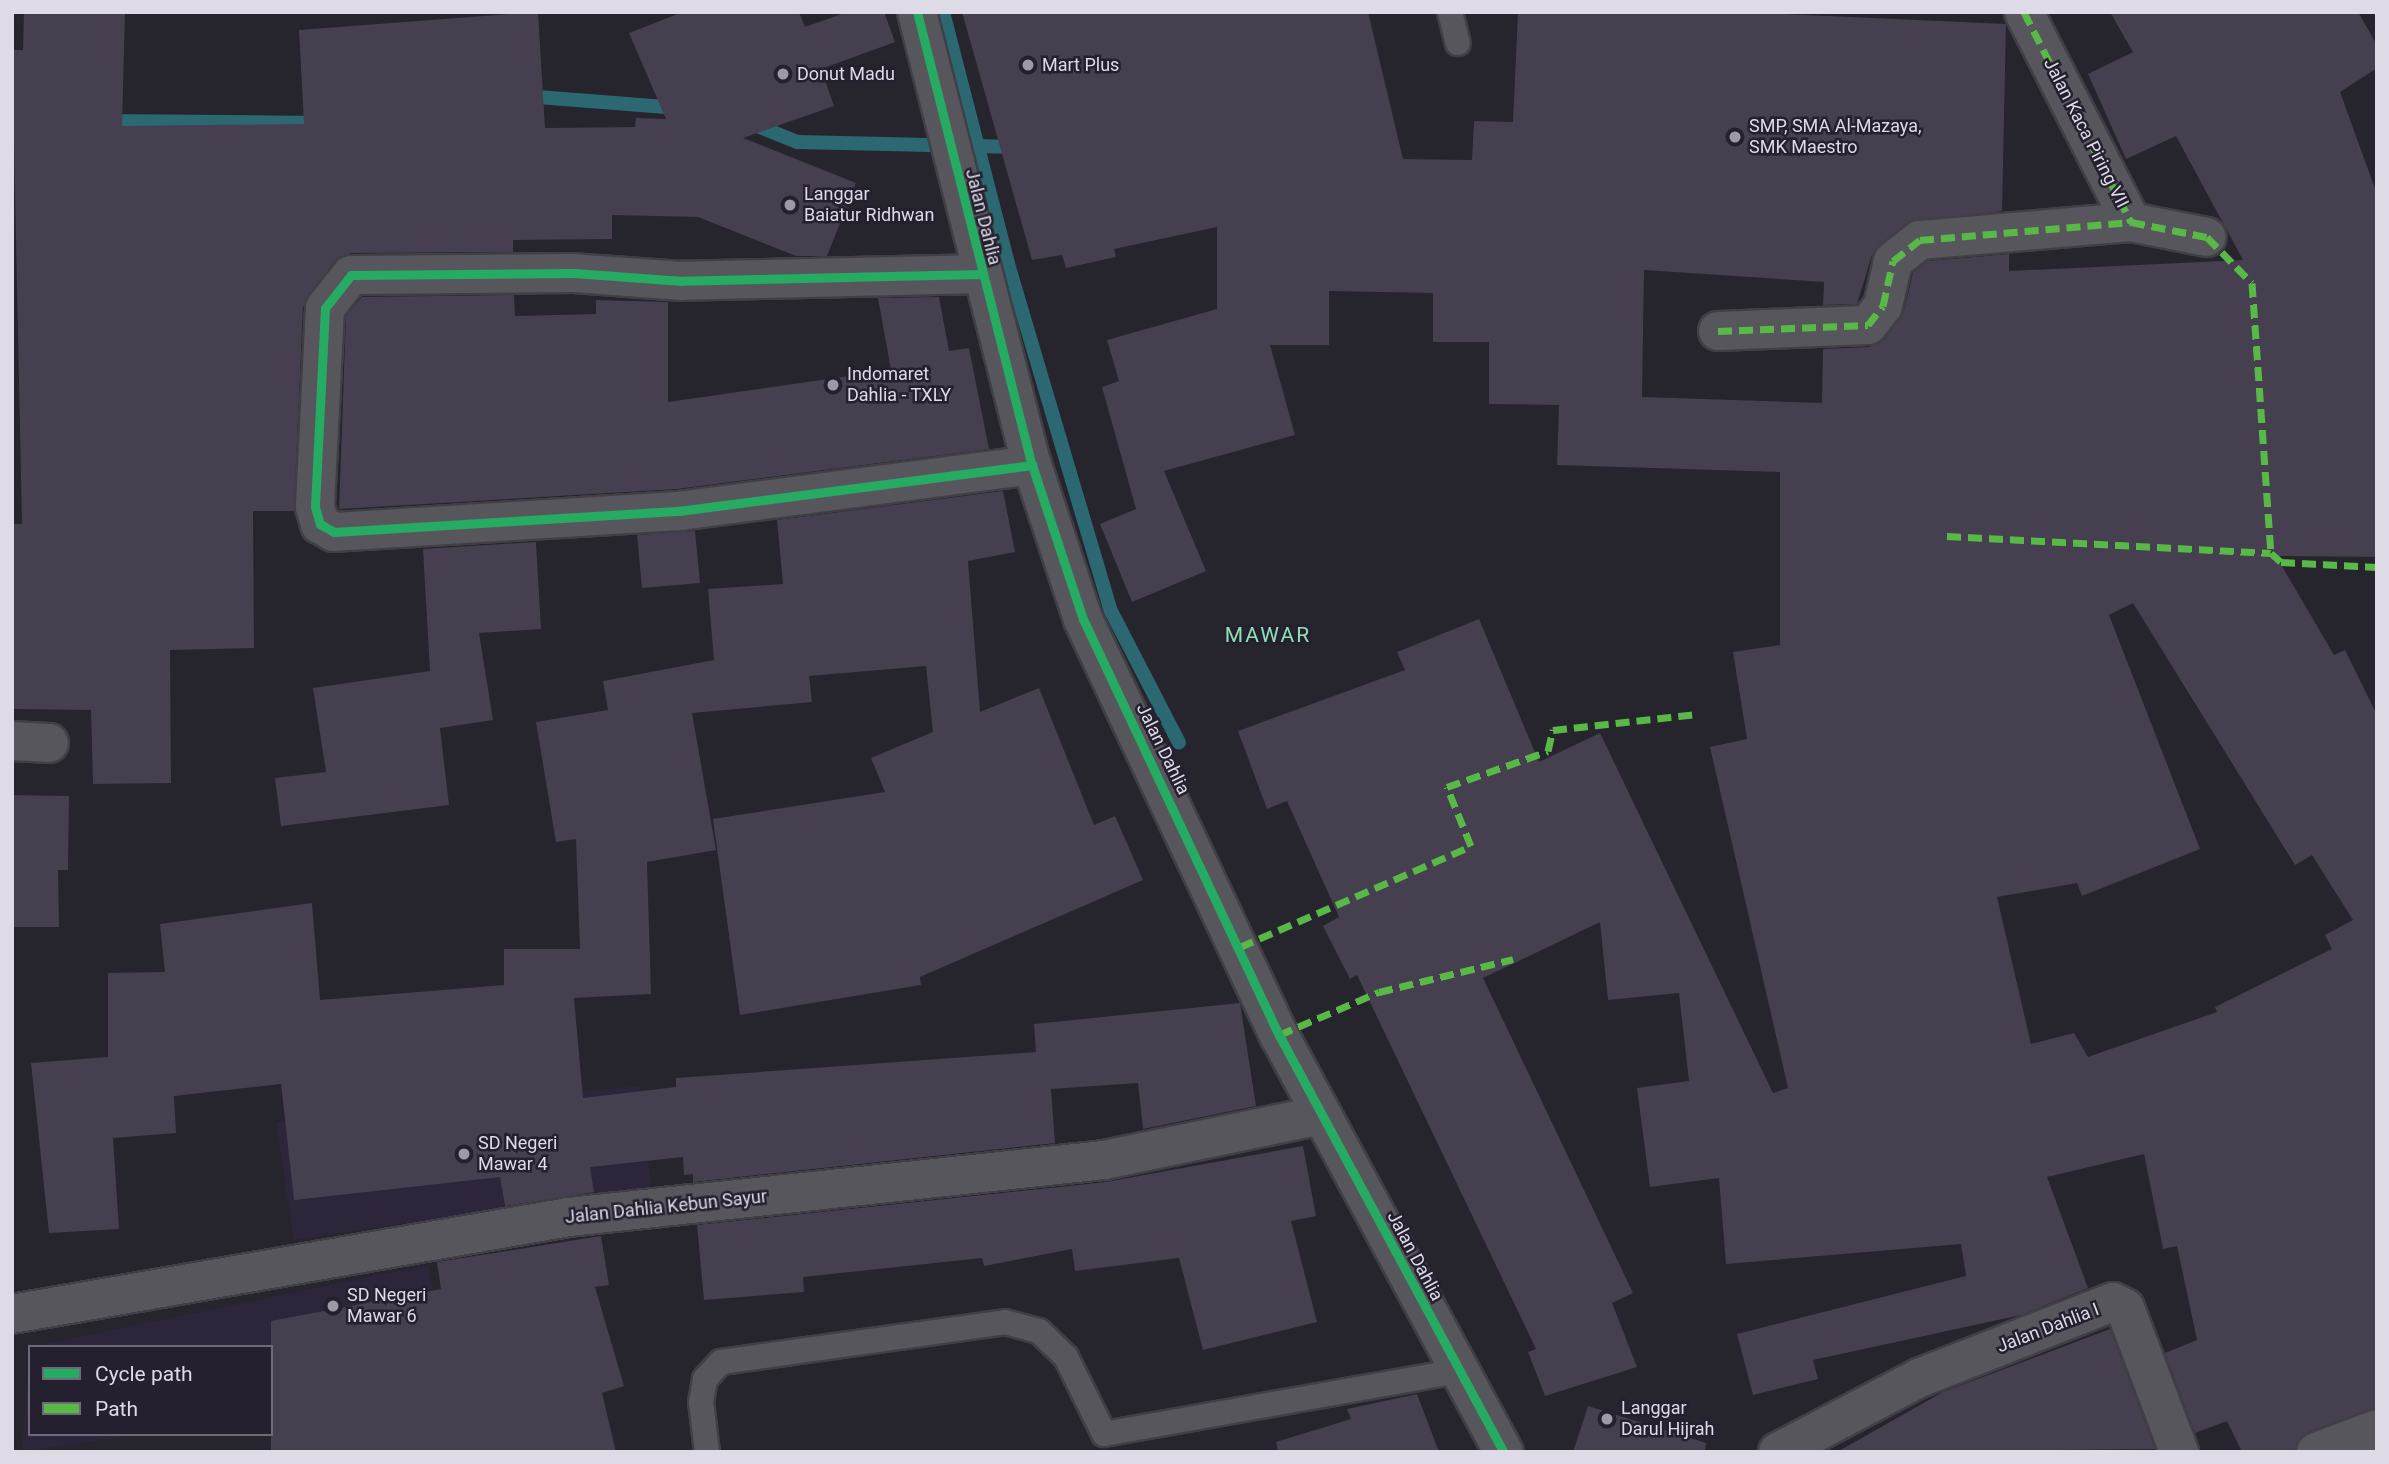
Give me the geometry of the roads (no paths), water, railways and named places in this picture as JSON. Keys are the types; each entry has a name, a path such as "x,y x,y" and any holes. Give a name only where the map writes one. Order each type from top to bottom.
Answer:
{"street":[{"name":"Jalan Dahlia","path":"917,12 981,274 1032,464 1083,619 1321,1115 1504,1452"},
{"name":"Jalan Kaca Piring VII","path":"2024,12 2131,222 2207,237"},
{"path":"1718,331 1868,325 1884,306 1893,261 1920,240 2131,222"},
{"path":"981,274 682,281 574,273 351,275 325,308 315,507 320,524 348,531 679,511 1032,464"},
{"name":"Jalan Dahlia Kebun Sayur","path":"12,1314 569,1217 1104,1160 1321,1115"},
{"name":"Jalan Dahlia I","path":"1778,1452 1838,1438 1919,1378 2118,1302 2179,1452"},
{"path":"2316,1452 2377,1429"}],"lane":[{"path":"1450,12 1458,43"},
{"path":"707,1452 701,1402 705,1379 721,1362 1005,1322 1039,1331 1066,1357 1104,1443 1459,1371"}],"waterway":[{"path":"943,12 1011,274 1111,611 1179,743"},
{"path":"525,96 679,108"},
{"path":"105,121 322,123"},
{"path":"750,123 797,142 1019,147"}],"place":[{"name":"Mart Plus","path":"1028,65"},
{"name":"Donut Madu","path":"783,74"},
{"name":"SMP, SMA Al-Mazaya, SMK Maestro","path":"1735,137"},
{"name":"Langgar Baiatur Ridhwan","path":"790,205"},
{"name":"Indomaret Dahlia - TXLY","path":"833,385"},
{"name":"SD Negeri Mawar 4","path":"464,1154"},
{"name":"SD Negeri Mawar 6","path":"333,1306"},
{"name":"Langgar Darul Hijrah","path":"1607,1419"}],"district":[{"name":"MAWAR","path":"1268,635"}]}
